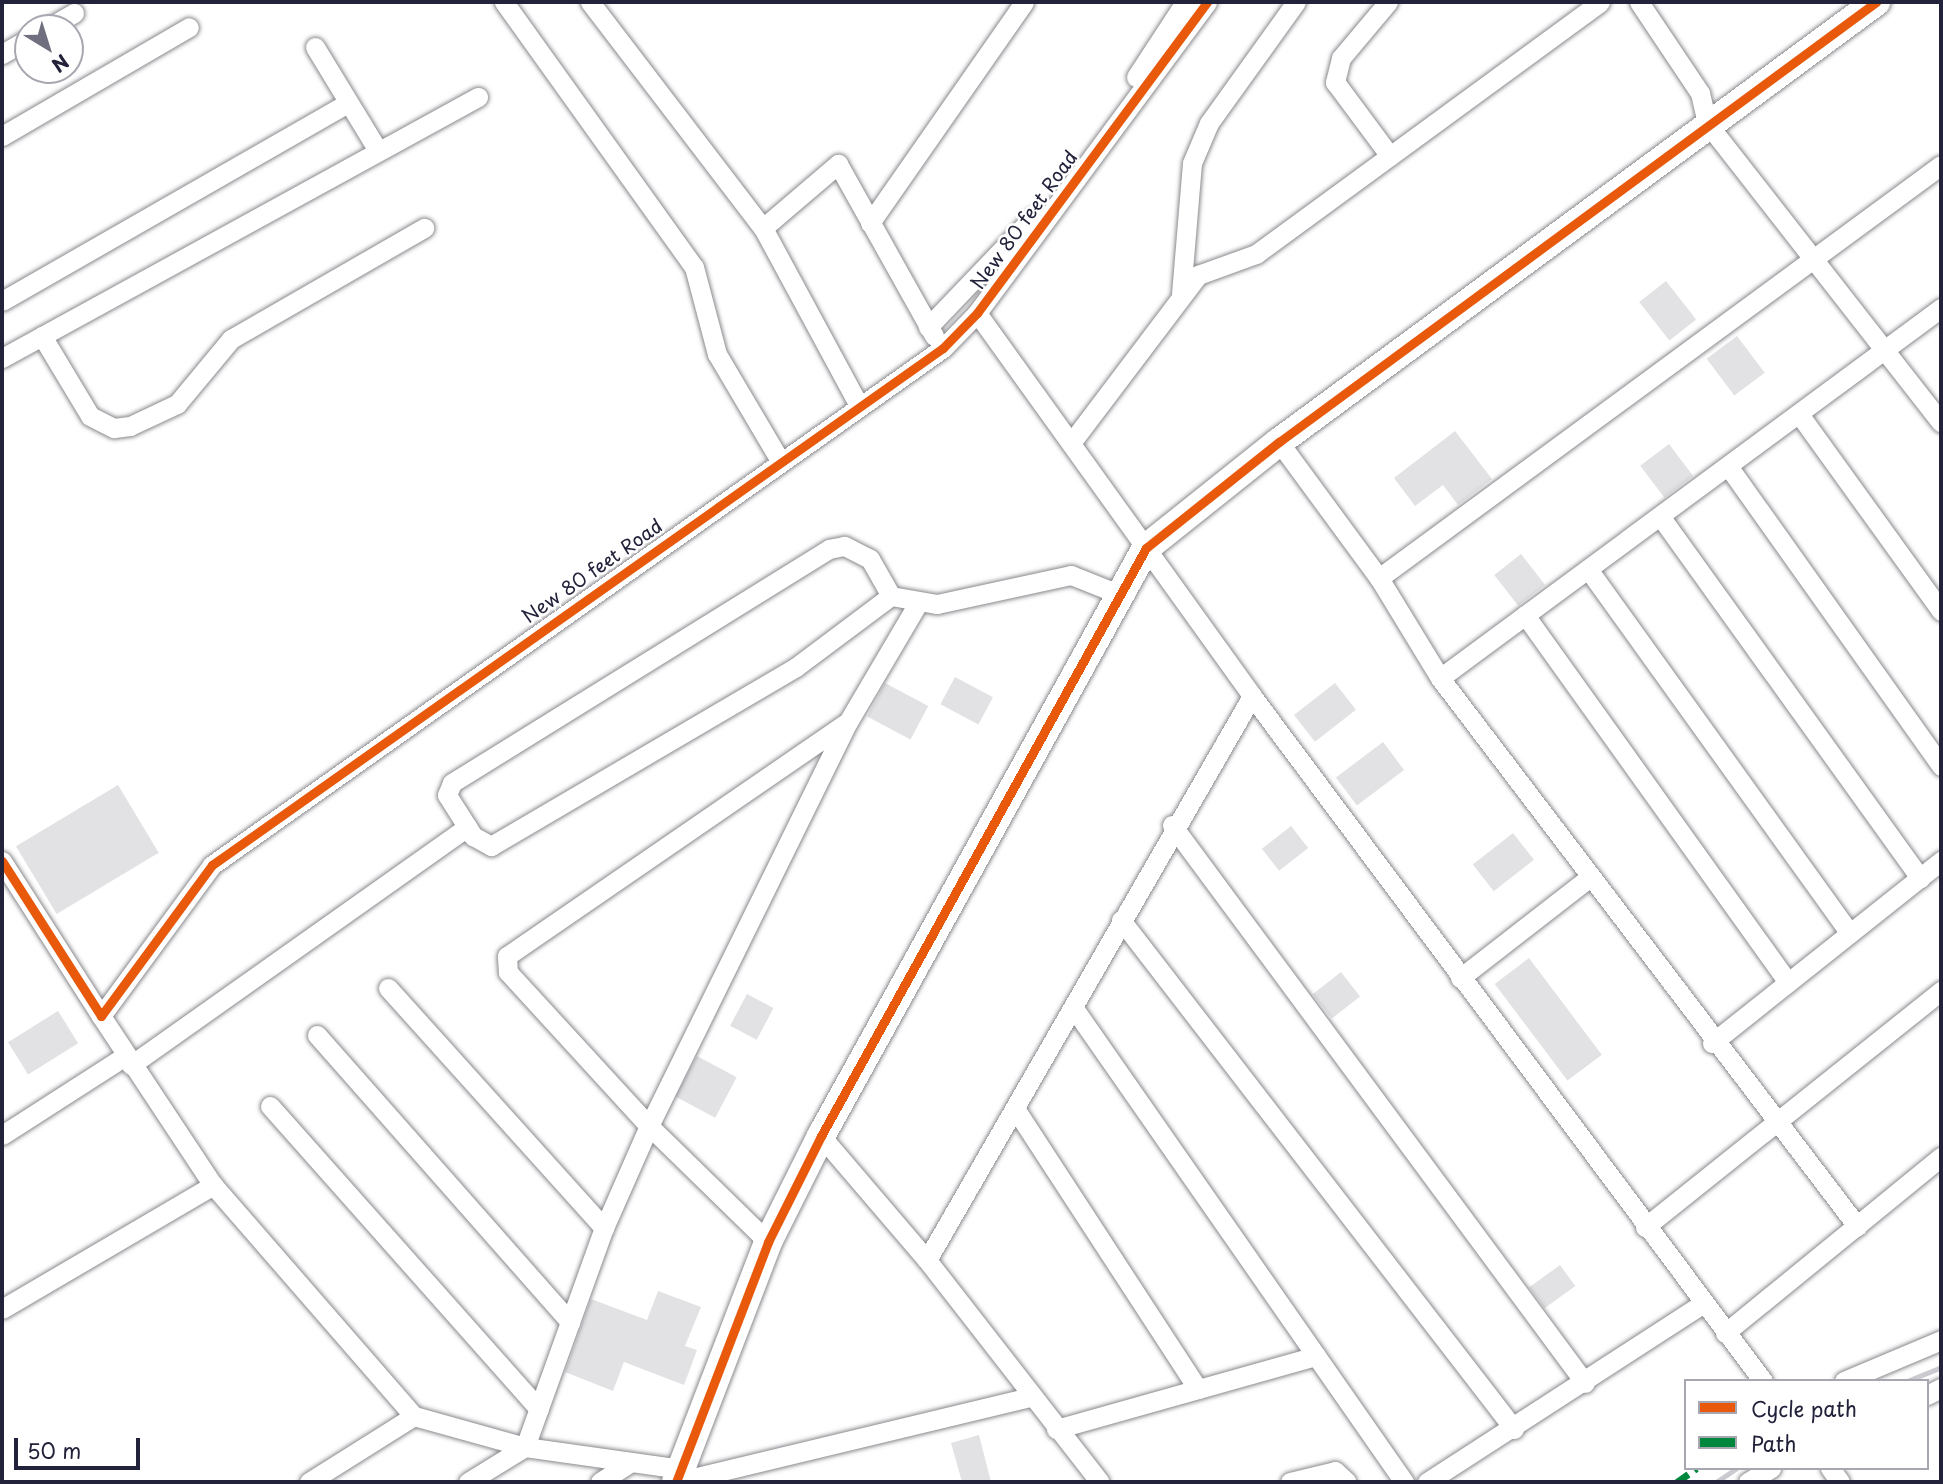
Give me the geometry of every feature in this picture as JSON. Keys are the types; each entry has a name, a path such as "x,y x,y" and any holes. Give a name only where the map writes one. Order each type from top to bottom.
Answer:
{"street":[{"path":"504,2 694,267 710,338 779,459"},
{"path":"590,2 763,228 858,404"},
{"path":"870,223 1024,2"},
{"path":"928,327 990,269 1057,189 1185,2"},
{"name":"New 80 feet Road","path":"101,1016 212,865 779,459 943,348 977,313 1207,2"},
{"path":"1181,294 1192,163 1209,123 1296,2"},
{"path":"1388,2 1341,58 1335,82 1390,156"},
{"path":"1071,443 1181,294 1213,266 1256,254 1600,2"},
{"path":"1639,2 1700,93 1707,123 1812,261 1938,409"},
{"path":"678,1477 768,1242 821,1136 1146,548 1279,442 1707,123 1876,2"},
{"path":"2,136 189,27"},
{"path":"315,47 377,149"},
{"path":"2,358 377,149 478,97"},
{"path":"2,301 348,103"},
{"path":"763,228 830,164 848,173 870,223 928,327 943,348"},
{"path":"1379,578 1941,165"},
{"path":"42,336 90,416 114,428 130,426 177,404 230,339 424,228"},
{"path":"1440,678 1941,308"},
{"path":"977,313 1252,696 1701,1305 1761,1379"},
{"path":"1800,414 1941,611"},
{"path":"1279,442 1379,578 1440,678 1712,1043 1857,1226"},
{"path":"1728,466 1941,766"},
{"path":"1660,516 1920,878"},
{"path":"891,596 796,667 499,842 481,844 447,795 452,783 829,549 844,546 870,559 891,596 918,603 937,604 1071,575 1121,595"},
{"path":"1588,569 1850,933"},
{"path":"468,1482 525,1447 604,1228 649,1126 848,722 918,603"},
{"path":"1525,615 1788,983"},
{"path":"927,1260 1016,1110 1172,825 1252,696"},
{"path":"768,1242 649,1126 508,972 507,956 848,722"},
{"path":"1172,825 1585,1383"},
{"path":"2,1135 128,1061 467,827"},
{"path":"2,861 128,1061 213,1185 414,1416 525,1447 629,1463 678,1477 1029,1397"},
{"path":"1712,1043 1941,861"},
{"path":"1460,978 1589,878"},
{"path":"1121,920 1514,1429"},
{"path":"388,988 604,1228"},
{"path":"1645,1227 1941,991"},
{"path":"1073,1007 1404,1482"},
{"path":"317,1035 570,1322"},
{"path":"270,1106 539,1409"},
{"path":"1016,1110 1198,1389"},
{"path":"821,1136 927,1260 1029,1397 1100,1482"},
{"path":"1725,1333 1941,1157"},
{"path":"2,1309 213,1185"},
{"path":"1427,1482 1514,1429 1701,1305"},
{"path":"1849,1379 1941,1340"},
{"path":"1056,1429 1316,1356"},
{"path":"309,1482 414,1416"},
{"path":"600,1482 629,1463"},
{"path":"1748,1482 1769,1470"},
{"path":"1290,1482 1335,1471 1347,1482"}],"building":[{"path":"1666,281 1696,320 1669,341 1639,302"},
{"path":"1737,336 1765,373 1734,396 1707,359"},
{"path":"1455,431 1492,479 1458,505 1443,485 1415,506 1394,478"},
{"path":"1669,444 1693,476 1664,498 1640,466"},
{"path":"1521,554 1545,585 1518,606 1494,575"},
{"path":"955,677 993,697 978,725 940,704"},
{"path":"885,683 928,706 910,740 867,717"},
{"path":"1335,683 1356,710 1315,742 1294,715"},
{"path":"1383,742 1404,770 1357,805 1336,778"},
{"path":"118,785 159,853 57,914 16,846"},
{"path":"1291,826 1308,848 1279,871 1262,849"},
{"path":"1513,833 1534,860 1494,891 1473,864"},
{"path":"1529,958 1602,1055 1567,1081 1495,984"},
{"path":"1341,972 1360,996 1332,1019 1313,994"},
{"path":"747,994 773,1008 757,1040 730,1026"},
{"path":"58,1011 78,1043 28,1074 8,1042"},
{"path":"697,1056 737,1077 715,1118 675,1097"},
{"path":"1560,1265 1575,1286 1545,1308 1529,1287"},
{"path":"658,1291 701,1307 685,1346 697,1350 684,1385 624,1362 613,1391 565,1372 591,1299 647,1320"},
{"path":"979,1435 991,1482 962,1482 951,1443"}],"waterway":[{"path":"1912,1379 1941,1367"},
{"path":"1716,1482 1734,1470"}],"marked path":[{"path":"1677,1482 1694,1470"}],"cycle path":[{"path":"2,861 101,1016 212,865 943,348 977,313 1207,2"},
{"path":"676,1482 768,1242 821,1136 1146,548 1279,442 1876,2"}]}
